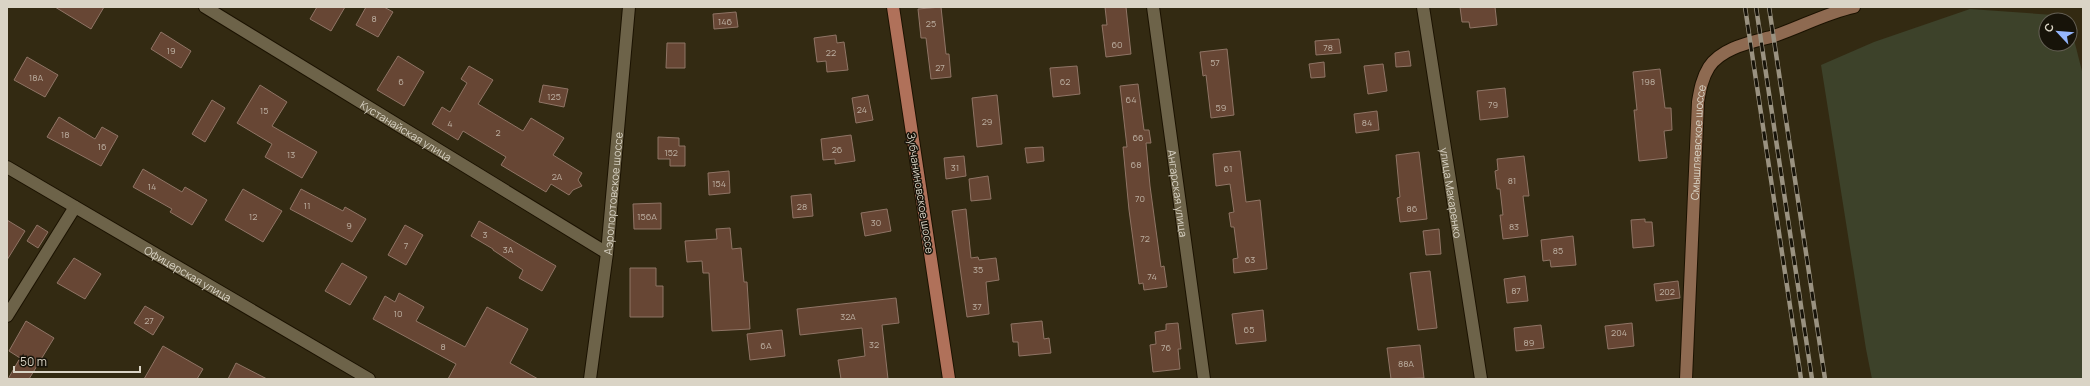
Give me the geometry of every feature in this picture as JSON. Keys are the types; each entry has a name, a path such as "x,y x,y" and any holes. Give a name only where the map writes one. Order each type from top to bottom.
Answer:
{"main road":[{"name":"Зубчаниновское шоссе","path":"893,7 949,379"}],"street":[{"name":"Кустанайская улица","path":"205,7 607,253"},
{"name":"Аэропортовское шоссе","path":"590,379 607,253 629,7"},
{"name":"Ангарская улица","path":"1153,7 1204,379"},
{"name":"улица Макаренко","path":"1423,7 1481,379"},
{"name":"Смышляевское шоссе","path":"1686,379 1698,102 1702,82 1709,67 1718,58 1733,50 1750,42 1773,36 1839,9 1854,7"},
{"name":"Офицерская улица","path":"7,167 369,379"},
{"path":"7,316 75,206"}],"green space":[{"path":"1970,9 2038,14 2038,52 2077,52 2083,75 2083,379 1872,379 1821,65 1874,42"}],"building":[{"path":"55,7 104,7 91,29"},
{"path":"317,7 345,7 331,31 310,19"},
{"path":"366,7 384,7 393,12 378,37 356,25"},
{"path":"941,7 946,54 949,54 951,77 931,79 926,38 921,38 918,9"},
{"path":"1105,7 1126,7 1131,54 1106,57 1102,25 1107,25"},
{"path":"1460,7 1495,7 1497,25 1470,28 1469,22 1462,22"},
{"path":"736,12 738,27 714,29 713,14"},
{"path":"161,32 191,51 181,68 151,49"},
{"path":"836,35 837,43 844,42 848,70 827,72 826,61 817,62 814,38"},
{"path":"1339,39 1341,53 1316,55 1315,41"},
{"path":"667,43 685,43 685,68 666,68"},
{"path":"1227,49 1234,115 1211,118 1206,75 1203,76 1200,52"},
{"path":"1409,51 1411,66 1396,67 1395,53"},
{"path":"398,56 424,72 404,106 377,90"},
{"path":"27,57 58,75 45,97 14,80"},
{"path":"1324,62 1325,77 1311,78 1309,64"},
{"path":"1383,64 1387,91 1368,94 1364,66"},
{"path":"469,66 493,80 478,104 523,131 531,118 564,138 553,155 582,173 578,180 582,186 573,190 569,195 551,184 546,192 501,165 506,157 463,131 458,140 432,124 442,107 450,112 467,83 461,79"},
{"path":"1077,66 1080,94 1053,97 1050,68"},
{"path":"1660,69 1665,108 1671,108 1672,130 1664,131 1667,158 1639,161 1634,110 1637,110 1633,72"},
{"path":"1138,84 1144,130 1149,130 1151,143 1146,143 1150,186 1161,267 1164,266 1167,287 1144,290 1143,283 1139,284 1129,210 1123,147 1127,147 1120,86"},
{"path":"260,85 287,102 272,126 317,152 302,178 265,157 272,144 237,123"},
{"path":"543,85 568,89 564,107 539,102"},
{"path":"1505,88 1508,117 1480,120 1477,91"},
{"path":"868,95 873,120 856,123 852,98"},
{"path":"997,95 1002,144 977,147 972,98"},
{"path":"212,100 225,108 205,142 192,134"},
{"path":"1377,111 1379,130 1356,133 1354,114"},
{"path":"59,117 95,139 102,127 118,136 101,166 47,137"},
{"path":"851,135 855,161 835,164 835,159 823,160 821,139"},
{"path":"658,137 679,138 679,146 685,146 685,166 670,166 670,159 658,159"},
{"path":"1043,147 1044,161 1027,163 1025,148"},
{"path":"1240,151 1246,202 1260,200 1267,269 1234,273 1233,259 1238,258 1234,227 1231,227 1229,213 1234,212 1230,184 1216,186 1213,154"},
{"path":"1419,152 1427,219 1400,222 1397,198 1400,197 1396,155"},
{"path":"964,156 966,176 946,179 944,158"},
{"path":"1524,156 1529,196 1523,196 1528,236 1503,239 1500,215 1503,215 1500,189 1497,189 1495,171 1498,170 1497,159"},
{"path":"143,169 182,192 185,187 207,200 192,225 170,212 172,209 133,187"},
{"path":"729,171 730,193 709,195 708,173"},
{"path":"988,176 991,199 971,201 969,179"},
{"path":"243,189 282,211 263,242 225,220"},
{"path":"301,189 343,211 345,207 366,219 352,242 290,209"},
{"path":"811,194 813,216 793,218 791,196"},
{"path":"661,203 661,229 634,229 633,204"},
{"path":"887,209 891,231 865,236 861,213"},
{"path":"966,209 971,258 978,257 979,260 996,258 999,280 986,282 989,314 967,317 952,211"},
{"path":"1645,219 1645,222 1652,222 1654,246 1633,248 1631,220"},
{"path":"7,220 25,231 7,260"},
{"path":"479,221 556,266 542,291 519,278 523,270 471,236"},
{"path":"37,225 48,232 38,248 27,241"},
{"path":"405,225 423,235 406,265 388,255"},
{"path":"730,228 732,249 741,248 744,282 747,282 750,329 712,331 709,273 703,273 702,261 687,262 685,241 717,239 716,229"},
{"path":"1439,229 1441,254 1426,255 1423,231"},
{"path":"1573,236 1576,265 1551,267 1550,260 1543,261 1541,240"},
{"path":"74,258 101,274 85,299 57,283"},
{"path":"342,263 367,277 350,305 325,291"},
{"path":"630,268 656,268 656,286 663,286 663,317 630,317"},
{"path":"1430,271 1437,328 1418,330 1410,273"},
{"path":"1525,276 1528,301 1507,303 1504,279"},
{"path":"1678,281 1680,298 1656,301 1654,284"},
{"path":"399,293 424,307 416,321 465,347 487,307 528,329 510,363 538,379 448,379 456,364 373,319 385,296 395,302"},
{"path":"896,298 899,323 882,325 888,379 841,379 838,360 865,356 862,328 800,335 797,309"},
{"path":"145,306 164,317 153,335 134,323"},
{"path":"1263,310 1266,341 1236,344 1232,314"},
{"path":"26,321 54,338 29,379 8,379 20,358 9,351"},
{"path":"1042,321 1044,339 1049,338 1051,353 1019,356 1018,342 1013,342 1011,324"},
{"path":"1178,323 1181,349 1178,349 1180,369 1153,372 1150,345 1156,344 1155,332 1166,330 1166,324"},
{"path":"1632,323 1634,346 1608,349 1605,326"},
{"path":"1541,325 1544,348 1516,351 1514,328"},
{"path":"782,330 785,356 750,360 747,334"},
{"path":"1420,345 1424,378 1391,379 1387,348"},
{"path":"163,346 203,369 197,379 144,379"},
{"path":"236,363 267,379 228,379"}],"railway":[{"path":"1745,7 1801,379"},
{"path":"1756,7 1812,379"},
{"path":"1769,7 1825,379"}]}
